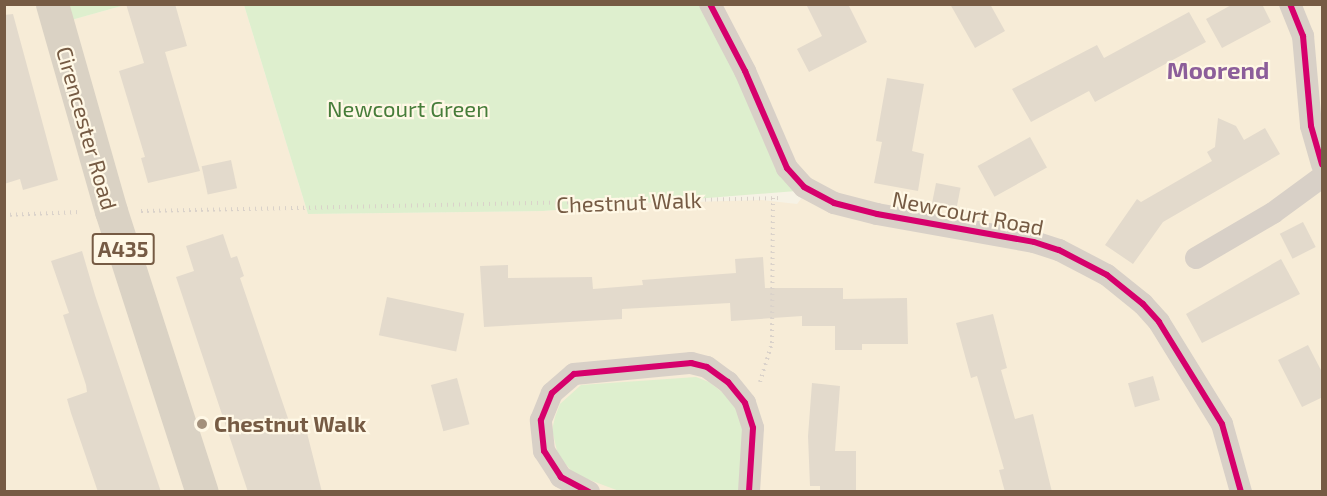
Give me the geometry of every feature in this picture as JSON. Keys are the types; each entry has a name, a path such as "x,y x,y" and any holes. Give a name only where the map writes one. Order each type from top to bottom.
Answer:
{"main road":[{"name":"Cirencester Road","path":"52,4 111,211 202,492"}],"street":[{"name":"Newcourt Road","path":"710,4 745,71 787,168 804,188 821,197 907,221 1034,242 1059,250 1107,275 1159,322 1222,424 1241,492"},
{"path":"1290,4 1303,36 1311,126 1323,164"},
{"path":"1196,258 1273,213 1323,177"},
{"path":"589,492 561,477 547,458 540,436 545,406 562,382 574,374 691,363 707,367 728,382 750,415 753,436 749,492"}],"path":[{"path":"750,415 772,343 773,198"}],"shaded area":[{"path":"4,5 52,5 57,24 125,5 244,5 308,214 543,211 620,204 761,200 797,204 808,190 710,5 1322,5 1322,491 5,491"}],"green space":[{"path":"52,4 125,5 57,24"},
{"name":"Newcourt Green","path":"244,5 710,5 809,190 543,211 308,214"},
{"path":"696,377 709,382 731,399 743,420 741,491 619,491 574,474 558,455 552,430 555,417 560,404 581,385"}],"building":[{"path":"126,4 175,4 187,46 165,52 200,171 148,183 141,158 145,157 119,71 144,63"},
{"path":"806,4 848,4 867,42 809,72 797,49 822,36"},
{"path":"950,4 990,4 1005,31 975,48"},
{"path":"1233,4 1262,4 1271,22 1222,48 1206,19"},
{"path":"1189,12 1206,42 1095,102 1089,91 1031,122 1012,89 1097,45 1104,58"},
{"path":"13,14 58,180 23,190 20,179 4,184 4,15"},
{"path":"887,78 924,84 912,151 924,154 918,191 874,183 882,142 876,141"},
{"path":"1218,118 1236,126 1244,140 1265,128 1280,154 1163,222 1133,264 1105,245 1137,199 1141,202 1212,161 1207,152 1215,147"},
{"path":"1030,137 1047,168 994,197 978,166"},
{"path":"231,160 237,188 208,195 202,166"},
{"path":"936,183 961,188 956,210 932,206"},
{"path":"1303,222 1316,247 1293,259 1280,234"},
{"path":"223,234 231,258 237,256 244,276 240,278 293,433 306,429 322,492 248,492 176,277 194,271 186,246"},
{"path":"82,251 161,492 98,492 71,413 67,399 87,392 63,315 69,313 51,261"},
{"path":"763,257 765,288 843,288 843,299 907,298 908,344 862,344 862,350 835,350 835,326 802,326 802,316 731,321 730,303 622,309 622,319 484,327 480,266 508,265 508,278 592,277 593,289 643,285 642,280 736,273 735,259"},
{"path":"1281,259 1300,294 1202,343 1186,314"},
{"path":"387,297 464,313 456,352 379,335"},
{"path":"993,314 1007,368 1001,370 1015,419 1033,414 1052,492 1005,492 999,470 1004,469 977,376 971,378 956,323"},
{"path":"1308,345 1323,374 1323,397 1302,407 1278,360"},
{"path":"1153,376 1160,400 1135,407 1128,383"},
{"path":"457,378 469,424 443,431 431,385"},
{"path":"812,383 840,386 835,451 856,451 856,492 820,492 820,486 810,486 808,436"}],"cycle path":[{"path":"710,4 745,71 787,168 804,187 834,203 877,214 1034,242 1059,250 1107,275 1143,304 1159,322 1222,424 1241,492"},
{"path":"1290,4 1303,36 1311,126 1322,164"},
{"path":"589,492 561,477 544,451 541,420 552,393 574,374 691,363 707,367 728,382 745,403 753,428 749,492"}],"place":[{"name":"Chestnut Walk","path":"202,424"}],"district":[{"name":"Moorend","path":"1218,70"}]}
